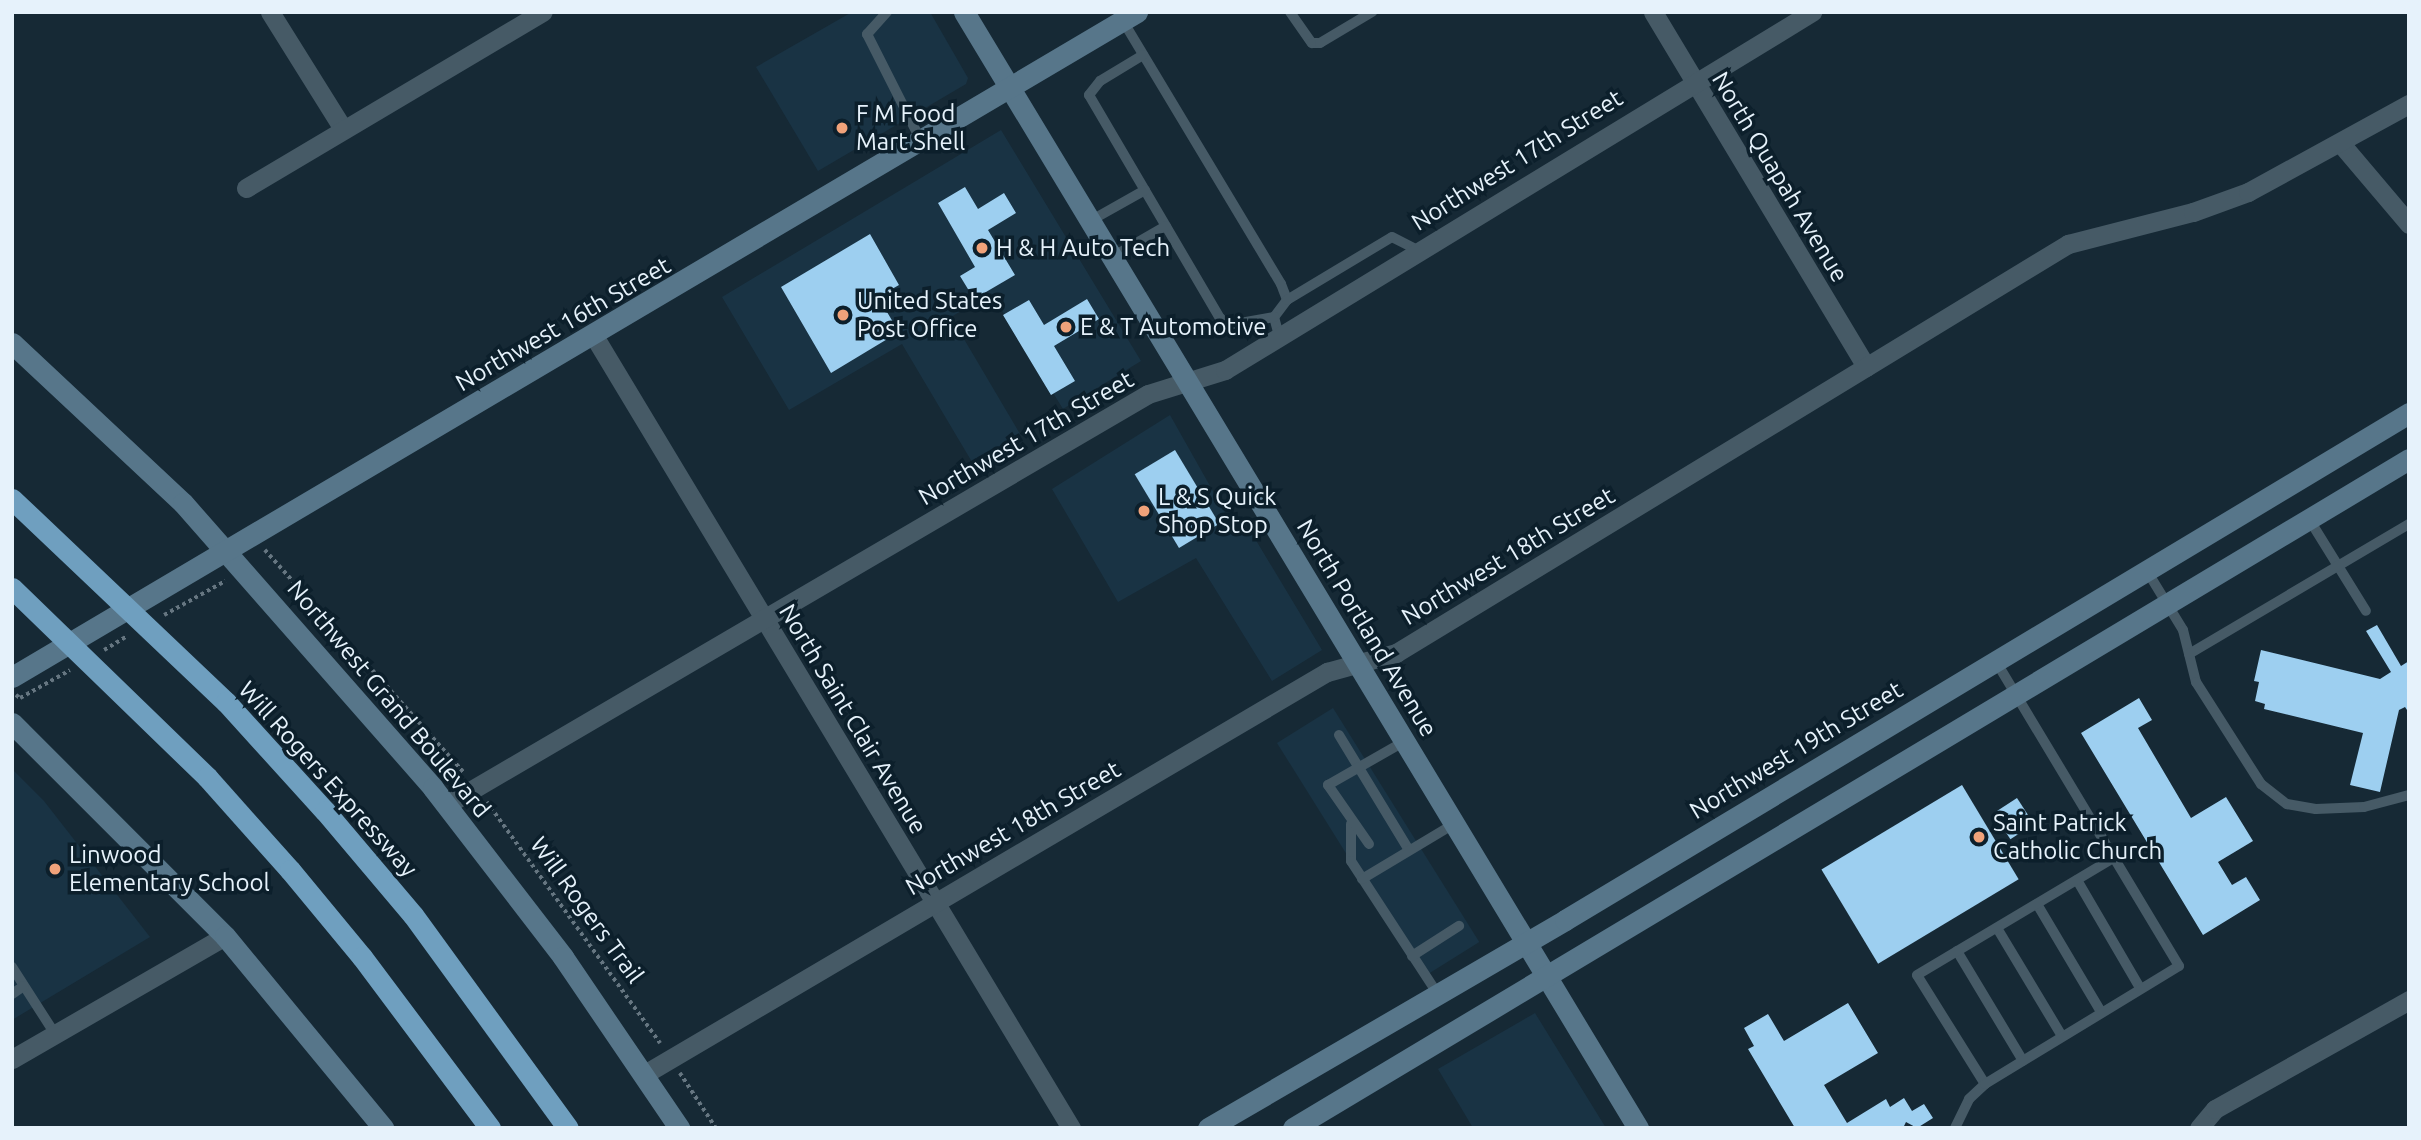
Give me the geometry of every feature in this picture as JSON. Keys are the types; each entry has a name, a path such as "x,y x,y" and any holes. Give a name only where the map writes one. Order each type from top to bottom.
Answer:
{"highway":[{"name":"Will Rogers Expressway","path":"12,499 226,702 326,811 421,925 568,1128"},
{"path":"12,588 207,778 290,870 378,978 490,1128"}],"street":[{"path":"270,12 343,129"},
{"path":"246,188 543,12"},
{"name":"North Portland Avenue","path":"964,12 1638,1128"},
{"name":"North Quapah Avenue","path":"1653,12 1866,367"},
{"name":"Northwest 17th Street","path":"446,805 1148,394 1225,370 1277,327 1418,250 1693,80 1812,12"},
{"name":"Northwest 16th Street","path":"12,677 922,143 1130,17"},
{"name":"Northwest 18th Street","path":"643,1075 1327,672 1396,653 2068,244 2193,212 2248,192 2342,145 2409,104"},
{"path":"2342,145 2409,224"},
{"name":"North Saint Clair Avenue","path":"594,336 1071,1128"},
{"name":"Northwest Grand Boulevard","path":"12,343 219,556 446,805 563,957 679,1128"},
{"name":"Northwest 19th Street","path":"1208,1128 1526,942 2409,413"},
{"path":"1293,1128 2409,459"},
{"path":"12,723 225,936 383,1128"},
{"path":"12,1059 225,936"},
{"path":"2199,1128 2215,1110 2409,1000"}],"lane":[{"path":"887,12 867,34 922,143"},
{"path":"1290,12 1312,43 1320,43 1372,12"},
{"path":"1130,17 1143,55 1287,300"},
{"path":"1143,55 1100,81 1089,96 1228,325 1277,327 1287,300 1392,237 1418,250"},
{"path":"1090,221 1145,190"},
{"path":"1112,257 1166,226"},
{"path":"2309,518 2366,611"},
{"path":"2189,654 2409,524"},
{"path":"2146,571 2169,602 2189,654 2196,682 2261,784 2287,804 2316,809 2364,807 2409,795"},
{"path":"1955,1128 1969,1099 1985,1084 2179,966 1995,661"},
{"path":"1339,735 1409,850"},
{"path":"1368,844 1351,824 1328,785 1405,741"},
{"path":"1351,824 1357,850"},
{"path":"1351,824 1351,861 1437,993"},
{"path":"1362,879 1454,824"},
{"path":"1376,855 1383,866"},
{"path":"1985,1084 1917,975 2115,857"},
{"path":"1365,862 1373,873"},
{"path":"2077,880 2140,988"},
{"path":"2037,904 2101,1012"},
{"path":"1412,956 1460,926"},
{"path":"1997,928 2062,1036"},
{"path":"1957,951 2023,1060"},
{"path":"12,967 55,1034"},
{"path":"12,994 24,986"}],"path":[{"path":"272,558 456,763"},
{"path":"162,616 220,583"},
{"path":"93,656 139,629"},
{"path":"24,696 82,663"},
{"name":"Will Rogers Trail","path":"492,808 653,1033"},
{"path":"688,1086 716,1128"}],"shaded area":[{"name":"F M Food Mart Shell","path":"852,12 930,12 968,78 966,84 818,171 756,67"},
{"path":"1001,130 1141,361 1063,409 991,293 951,317 1020,434 972,462 902,344 789,410 722,297"},
{"name":"L & S Quick Shop Stop","path":"1170,415 1236,532 1248,527 1322,650 1272,681 1196,558 1118,602 1052,489"},
{"path":"1333,708 1479,942 1423,977 1277,743"},
{"name":"Linwood Elementary School","path":"12,769 44,801 150,937 12,1020"},
{"path":"1535,1013 1606,1128 1473,1128 1438,1069"}],"building":[{"name":"H & H Auto Tech","path":"965,187 978,209 1004,193 1016,213 988,230 1015,275 974,299 960,276 975,267 938,203"},
{"name":"United States Post Office","path":"870,234 899,285 878,297 899,332 831,373 781,287"},
{"path":"1087,299 1099,319 1054,346 1075,381 1051,395 1003,315 1029,300 1044,325"},
{"path":"1175,450 1219,524 1179,548 1135,474"},
{"path":"2377,625 2401,666 2409,661 2409,713 2405,707 2399,710 2380,792 2350,785 2363,733 2264,709 2265,704 2255,701 2259,682 2254,681 2261,650 2380,679 2391,672 2366,631"},
{"path":"2139,698 2152,720 2138,728 2191,818 2226,797 2253,841 2218,862 2232,885 2246,877 2260,900 2203,935 2081,733"},
{"path":"1962,785 2019,879 1878,964 1821,869"},
{"path":"2017,798 2034,824 2010,839 1994,813"},
{"path":"1848,1003 1878,1053 1824,1085 1847,1123 1886,1099 1890,1107 1904,1098 1912,1111 1924,1104 1933,1118 1917,1128 1906,1122 1903,1128 1795,1128 1748,1049 1754,1046 1744,1028 1768,1014 1784,1041"}],"place":[{"name":"F M Food Mart Shell","path":"842,128"},
{"name":"H & H Auto Tech","path":"982,248"},
{"name":"United States Post Office","path":"843,315"},
{"name":"E & T Automotive","path":"1066,327"},
{"name":"L & S Quick Shop Stop","path":"1144,511"},
{"name":"Saint Patrick Catholic Church","path":"1979,837"},
{"name":"Linwood Elementary School","path":"55,869"}]}
